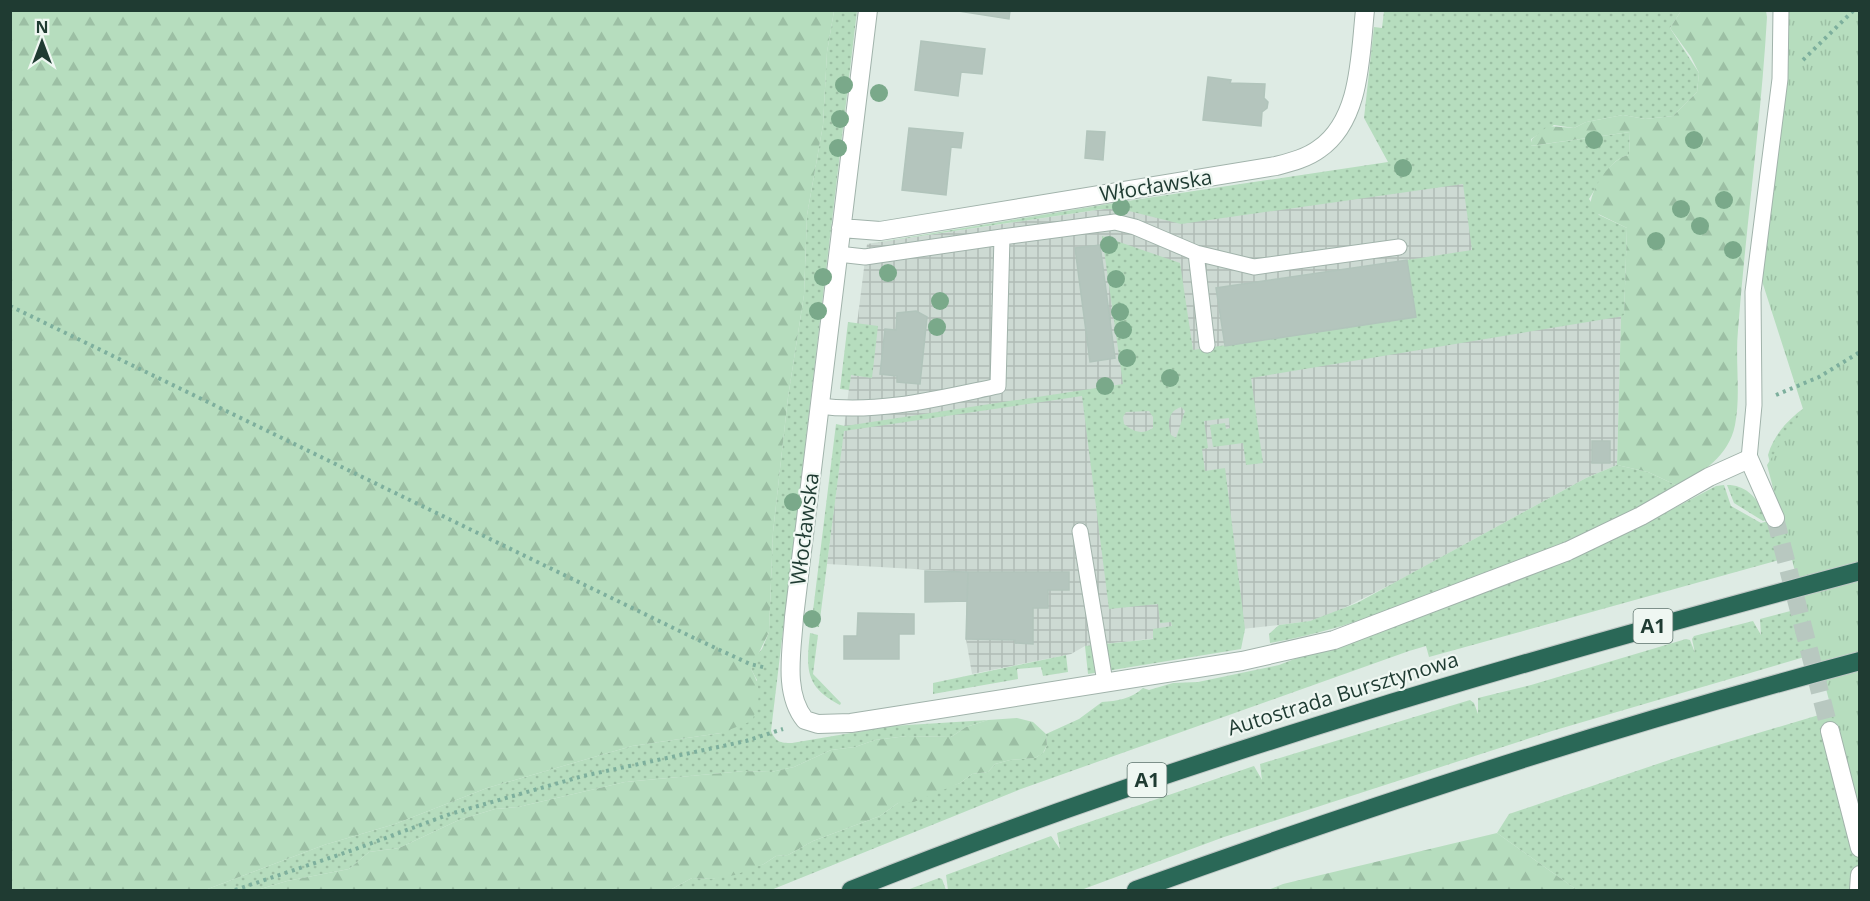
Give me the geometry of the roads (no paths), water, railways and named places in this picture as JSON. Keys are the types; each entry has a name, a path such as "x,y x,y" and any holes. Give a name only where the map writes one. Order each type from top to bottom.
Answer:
{"highway":[{"name":"Autostrada Bursztynowa","path":"851,891 1033,820 1286,734 1448,684 1860,571"},
{"path":"1136,891 1452,782 1749,690 1860,661"}],"street":[{"name":"Włocławska","path":"868,10 794,617 791,673 795,704 805,720 818,724 850,723 1105,682"},
{"name":"Włocławska","path":"841,228 880,231 1276,166 1298,160 1320,149 1339,126 1351,102 1357,84 1365,10"},
{"path":"1105,682 1242,661 1334,640 1568,550 1649,512 1709,477 1749,459 1775,518"},
{"path":"1830,731 1860,848"},
{"path":"1859,891 1860,875"}],"lane":[{"path":"1749,459 1754,405 1753,292 1780,79 1781,10"},
{"path":"838,254 866,257 1115,222 1135,227 1196,253 1254,267 1399,247"},
{"path":"819,406 847,409 921,403 998,386 1002,237"},
{"path":"1196,253 1207,345"},
{"path":"1080,531 1105,682"}],"tunnel":[{"path":"1775,518 1830,731"}]}
